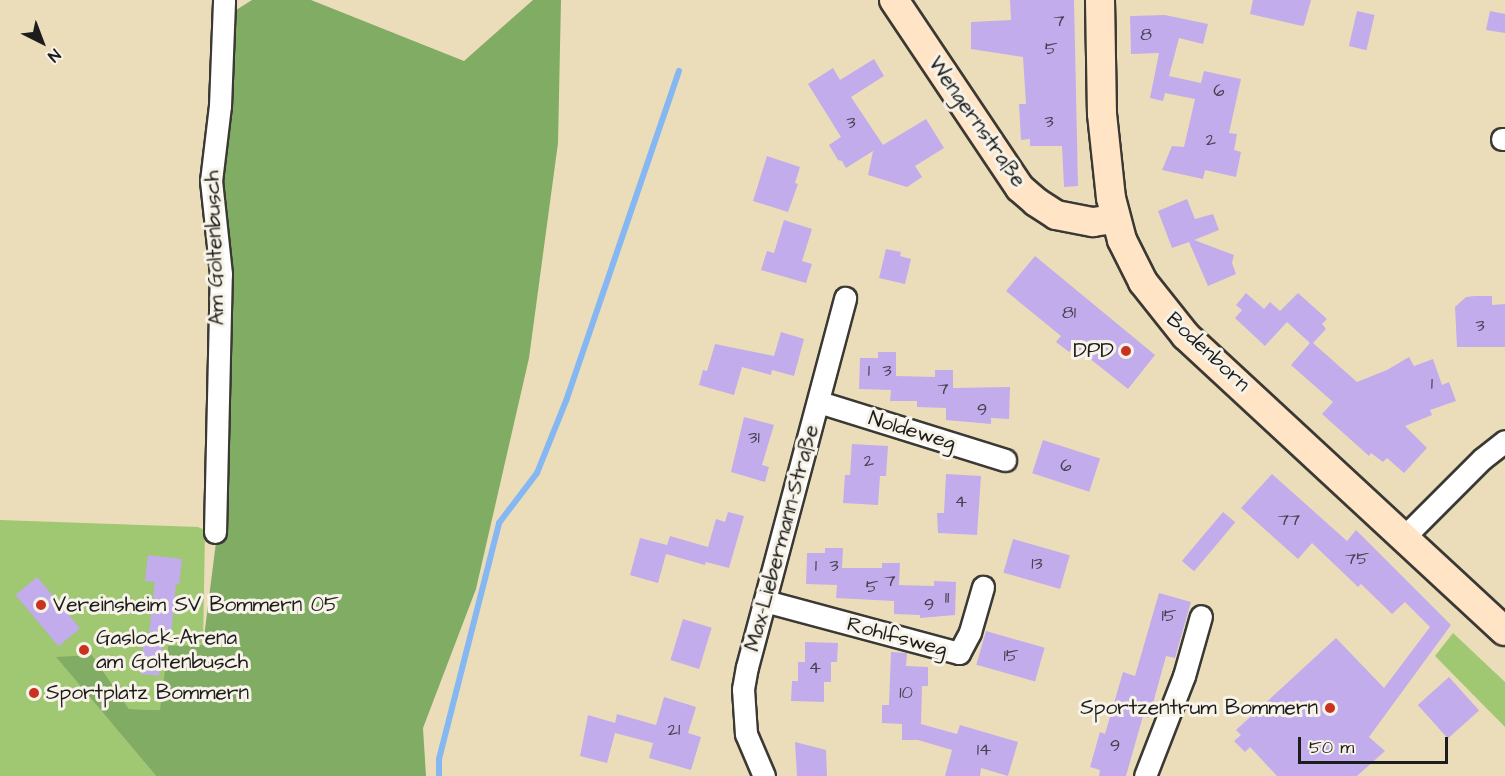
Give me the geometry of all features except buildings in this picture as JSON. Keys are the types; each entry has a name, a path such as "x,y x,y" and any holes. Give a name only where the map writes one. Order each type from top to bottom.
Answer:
{"main road":[{"name":"Wengernstraße","path":"894,0 1020,188 1056,215 1093,222 1115,219"},
{"name":"Bodenborn","path":"1100,0 1103,125 1115,219 1131,261 1171,320 1505,631"}],"street":[{"name":"Am Goltenbusch","path":"215,532 220,274 211,181 220,106 224,0"},
{"name":"Max-Liebermann-Straße","path":"764,776 746,735 743,690 845,298"},
{"name":"Noldeweg","path":"819,402 1005,460"},
{"path":"1405,536 1482,459 1505,441"},
{"name":"Rohlfsweg","path":"765,601 959,653 970,632 984,587"},
{"path":"1145,776 1184,676 1201,616"}],"green space":[{"path":"252,0 311,0 464,61 533,0 561,0 558,143 529,358 476,589 423,728 426,776 156,776 56,657 92,655 129,709 160,710 168,646 203,645 225,471 220,194 225,17"},
{"name":"Gaslock-Arena am Goltenbusch","path":"0,520 198,527 205,530 203,646 168,646 161,710 129,709 92,655 57,658 156,776 0,776"},
{"path":"1453,633 1505,682 1505,727 1435,656"}],"waterway":[{"path":"439,776 439,759 499,523 537,473 566,401 679,71"}],"place":[{"name":"DPD","path":"1126,351"},
{"name":"Vereinsheim SV Bommern 05","path":"41,605"},
{"name":"Gaslock-Arena am Goltenbusch","path":"84,650"},
{"name":"Sportplatz Bommern","path":"34,693"},
{"name":"Sportzentrum Bommern","path":"1330,708"}]}
